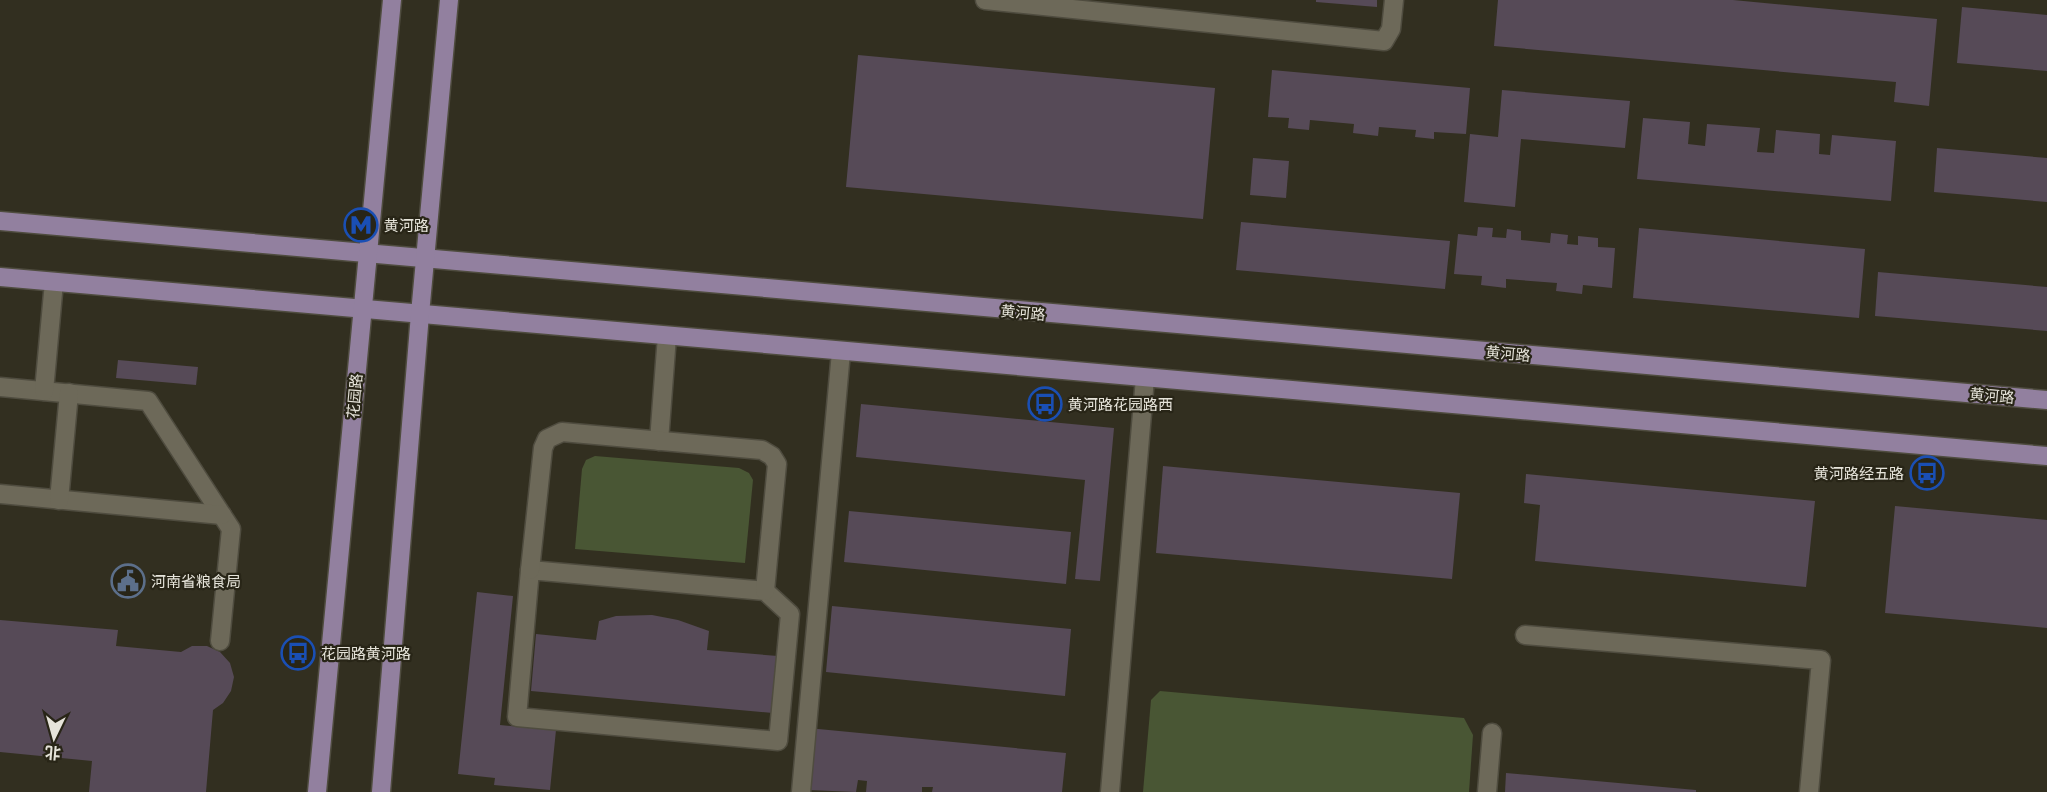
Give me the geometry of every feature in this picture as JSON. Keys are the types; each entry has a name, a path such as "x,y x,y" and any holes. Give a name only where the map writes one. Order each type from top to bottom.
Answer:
{"main road":[{"name":"花园路","path":"317,792 392,0"},
{"path":"381,792 420,314 449,0"},
{"name":"黄河路","path":"0,221 2047,400"},
{"path":"0,277 2047,456"}],"lane":[{"path":"985,0 1384,41 1392,29 1394,0"},
{"path":"44,391 54,282"},
{"path":"659,441 667,336"},
{"path":"801,792 841,352"},
{"path":"1110,792 1145,378"},
{"path":"0,387 148,401 231,529 220,641"},
{"path":"59,500 69,393"},
{"path":"530,570 765,591 790,614 778,741 517,717 530,570 543,448 547,440 562,432 762,450 772,456 777,464 765,591"},
{"path":"0,494 222,515"},
{"path":"1525,635 1821,660 1809,792"},
{"path":"1487,792 1492,733"}],"green space":[{"path":"595,456 739,468 749,473 753,480 745,563 575,549 582,469 586,460"},
{"path":"1160,691 1464,718 1473,735 1469,792 1143,792 1151,700"}],"building":[{"path":"1316,0 1377,0 1377,7 1316,2"},
{"path":"1498,0 1733,0 1937,19 1929,106 1894,102 1896,82 1494,46"},
{"path":"1962,7 2047,15 2047,71 1957,63"},
{"path":"858,55 1215,88 1203,219 846,187"},
{"path":"1272,70 1470,88 1466,134 1434,132 1434,139 1415,137 1416,130 1379,127 1378,136 1353,133 1354,124 1310,120 1309,130 1288,128 1289,118 1268,117"},
{"path":"1502,90 1630,101 1625,148 1521,139 1515,207 1464,202 1470,134 1498,137"},
{"path":"1643,118 1690,122 1688,144 1705,146 1707,124 1760,128 1757,152 1774,153 1776,130 1820,134 1819,154 1830,155 1832,135 1896,141 1891,201 1637,179"},
{"path":"1937,148 2047,158 2047,202 1934,192"},
{"path":"1253,158 1289,161 1286,198 1250,195"},
{"path":"1241,222 1450,241 1445,289 1236,270"},
{"path":"1478,227 1493,228 1492,237 1506,238 1507,229 1521,231 1521,240 1550,243 1551,233 1568,235 1567,244 1578,245 1578,236 1598,238 1598,247 1615,248 1612,288 1583,285 1582,294 1556,291 1557,283 1506,279 1506,288 1481,285 1482,276 1454,274 1458,234 1477,236"},
{"path":"1639,228 1865,249 1859,318 1633,298"},
{"path":"1878,272 2047,287 2047,331 1875,316"},
{"path":"118,360 198,367 196,385 116,378"},
{"path":"861,404 1114,428 1100,581 1075,579 1085,480 856,457"},
{"path":"1163,466 1460,493 1452,579 1156,553"},
{"path":"1526,474 1815,501 1806,587 1535,561 1540,505 1524,503"},
{"path":"1895,506 2047,520 2047,628 1885,613"},
{"path":"849,511 1071,532 1066,584 844,562"},
{"path":"477,592 513,596 500,725 556,730 550,790 494,785 495,778 458,774"},
{"path":"832,606 1071,629 1065,696 826,672"},
{"path":"652,615 678,620 709,631 707,650 778,656 773,713 531,691 536,634 596,640 599,621 616,616"},
{"path":"0,620 118,630 116,646 181,652 192,646 207,646 220,652 230,663 234,677 231,691 223,703 213,710 206,792 89,792 92,761 0,752"},
{"path":"808,728 1066,753 1062,792 932,792 933,787 922,787 922,792 866,792 867,781 858,780 856,792 808,790"},
{"path":"1506,773 1696,790 1696,792 1505,792"}],"place":[{"name":"黄河路","path":"361,225"},
{"name":"黄河路花园路西","path":"1045,404"},
{"name":"黄河路经五路","path":"1927,473"},
{"name":"河南省粮食局","path":"128,581"},
{"name":"花园路黄河路","path":"298,653"}]}
